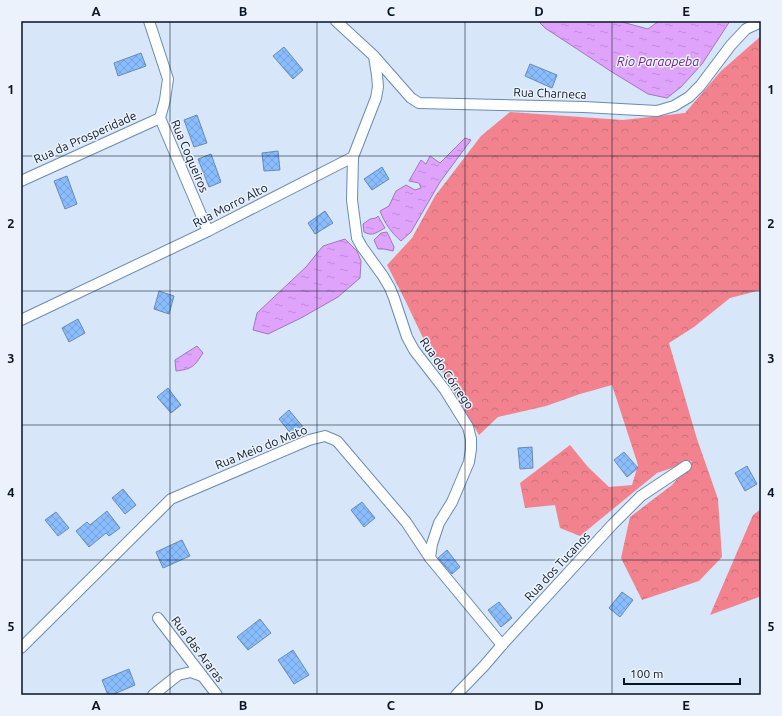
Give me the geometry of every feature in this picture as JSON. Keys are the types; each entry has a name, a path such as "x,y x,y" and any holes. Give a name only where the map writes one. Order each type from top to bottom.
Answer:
{"street":[{"name":"Rua Coqueiros","path":"149,21 168,79 165,100 160,118 208,231"},
{"name":"Rua Charneca","path":"336,21 374,56 411,98 418,103 584,107 657,111 674,106 689,97 700,86 731,44 746,29 761,22"},
{"path":"353,158 376,98 378,87 374,56"},
{"name":"Rua da Prosperidade","path":"21,181 160,118"},
{"name":"Rua Morro Alto","path":"21,320 208,231 353,158"},
{"name":"Rua do Córrego","path":"353,158 352,200 357,238 390,288 407,337 414,350 445,390 468,427 471,439 469,462 452,502 439,523 432,544 430,558"},
{"name":"Rua Meio do Mato","path":"21,648 171,499 310,440 326,436 337,441 406,522 430,558 502,645"},
{"name":"Rua dos Tucanos","path":"456,695 612,525 641,496 686,466"},
{"name":"Rua das Araras","path":"158,618 217,695"},
{"path":"153,695 178,675 191,672 202,676"}],"green space":[{"path":"761,36 761,290 730,298 694,327 669,343 697,439 718,499 722,557 699,581 642,600 621,558 630,517 672,485 692,461 657,473 580,536 560,528 555,505 525,508 520,483 570,445 588,467 609,487 632,485 638,465 612,385 546,406 498,417 479,435 424,340 387,265 412,238 435,196 481,136 510,112 623,120 685,113 721,71"},
{"path":"761,509 761,595 710,615 753,515"}],"water":[{"name":"Rio Paraopeba","path":"538,21 619,21 648,29 659,21 730,21 702,64 681,87 667,98 648,94 545,28"},
{"path":"465,138 471,140 440,182 411,232 401,241 389,228 380,211 389,206 396,191 406,185 415,190 421,188 419,183 409,181 421,160 426,164 430,156 440,163"},
{"path":"378,216 385,228 372,234 364,232 363,224"},
{"path":"387,232 394,247 393,251 378,249 374,240 381,233"},
{"path":"345,239 357,251 361,261 360,278 338,297 301,318 268,334 253,330 257,313 306,267 323,246"},
{"path":"197,346 203,353 197,361 189,368 176,371 175,360"}],"building":[{"path":"284,47 303,70 293,79 273,56"},
{"path":"141,53 146,66 118,76 114,63"},
{"path":"530,64 557,75 552,88 525,76"},
{"path":"197,115 207,143 194,147 184,120"},
{"path":"278,151 280,170 264,171 262,153"},
{"path":"211,154 221,182 209,187 198,159"},
{"path":"382,167 389,179 372,190 364,179"},
{"path":"67,176 77,204 65,209 54,181"},
{"path":"325,211 333,223 315,234 308,223"},
{"path":"159,291 174,296 169,314 154,309"},
{"path":"78,319 85,333 69,342 62,328"},
{"path":"168,388 181,405 171,413 157,397"},
{"path":"289,410 303,427 292,435 279,419"},
{"path":"532,447 533,468 520,469 518,448"},
{"path":"624,452 638,468 627,477 614,460"},
{"path":"747,466 757,484 745,491 735,473"},
{"path":"123,489 136,505 125,514 112,498"},
{"path":"362,502 375,518 364,527 351,510"},
{"path":"107,511 120,528 109,536 106,533 89,547 76,531 87,522 90,525"},
{"path":"56,512 69,528 58,536 45,520"},
{"path":"182,540 190,556 163,568 156,552"},
{"path":"447,550 460,567 452,574 438,558"},
{"path":"622,592 633,600 620,617 609,608"},
{"path":"499,602 512,618 501,627 488,610"},
{"path":"260,619 271,633 248,650 237,637"},
{"path":"293,650 309,675 294,684 278,660"},
{"path":"129,669 135,685 112,695 108,695 102,680"}]}
